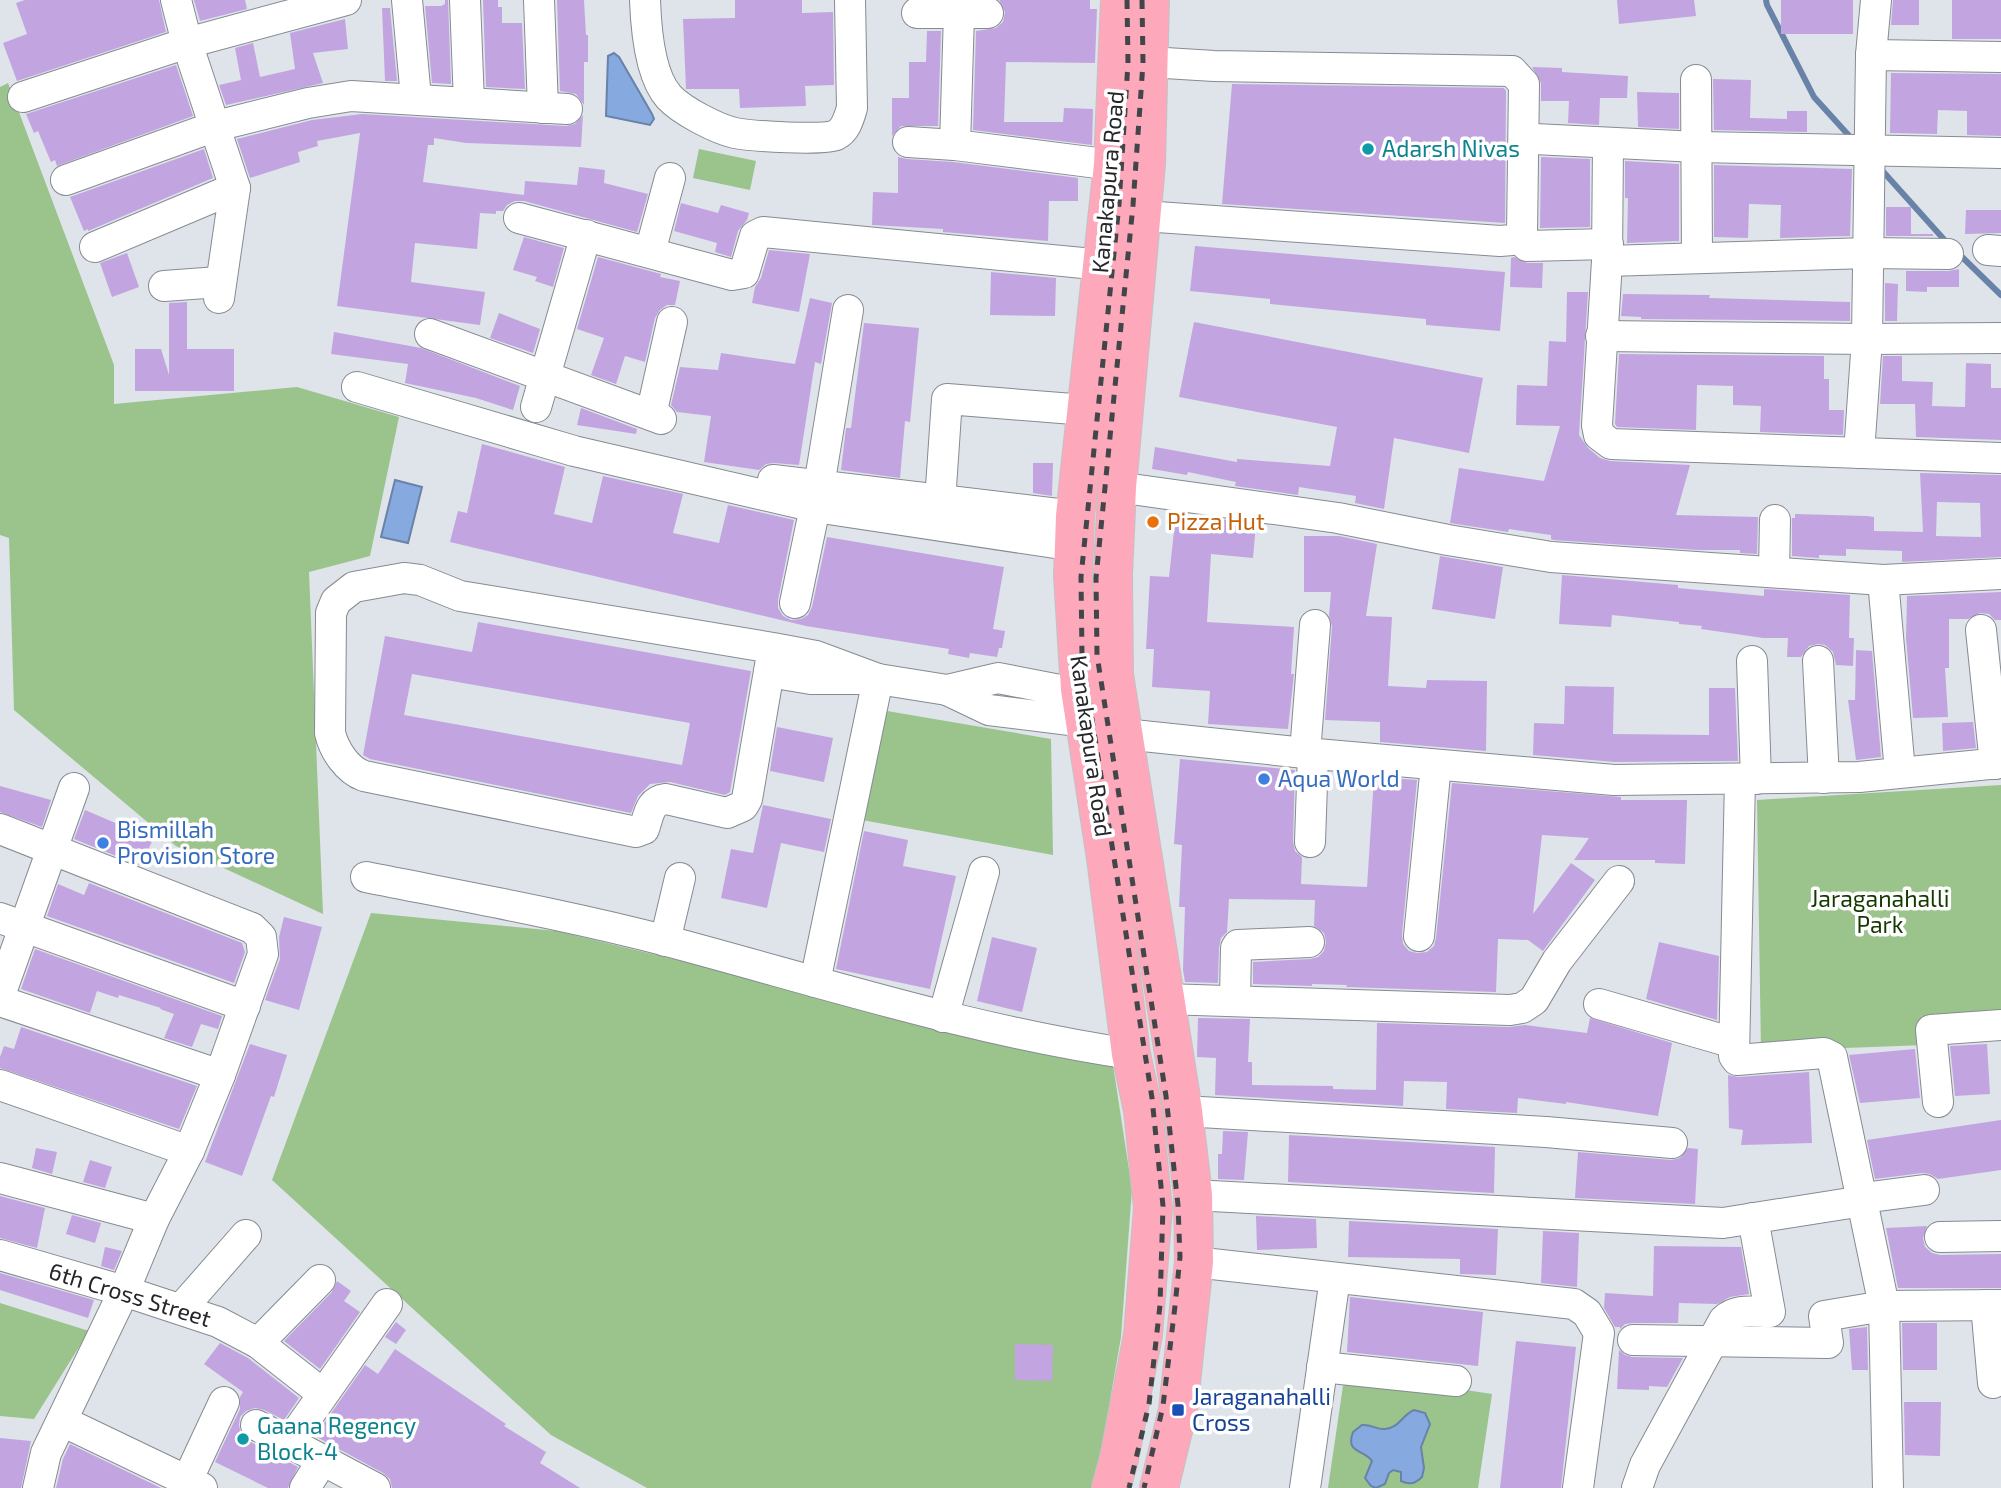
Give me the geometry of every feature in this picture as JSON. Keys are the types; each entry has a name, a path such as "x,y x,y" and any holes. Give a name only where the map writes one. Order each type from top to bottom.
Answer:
{"highway":[{"name":"Kanakapura Road","path":"1121,0 1113,165 1131,245 1112,574 1114,675 1183,1111 1193,1195 1194,1262 1178,1410 1158,1488"},
{"name":"Kanakapura Road","path":"1111,1488 1143,1335 1153,1208 1143,1110 1131,1054 1106,858 1082,704 1073,576 1086,410 1131,245 1146,164 1150,0"}],"street":[{"path":"164,286 219,290 235,188 187,43 176,0"},
{"path":"23,97 187,43 346,0"},
{"path":"407,0 416,99"},
{"path":"465,0 469,103"},
{"path":"66,180 216,126 309,103 351,96 555,108 539,0"},
{"path":"645,0 645,23 652,55 661,84 670,98 688,111 735,133 818,138 836,136 847,125 852,108 850,0"},
{"path":"1860,453 1867,339 1871,55 1876,0"},
{"path":"917,13 988,13"},
{"path":"955,145 958,13"},
{"path":"1871,55 2001,57"},
{"path":"1131,245 1500,241 1512,240 1522,233 1524,84 1513,71 1214,66 1149,62"},
{"path":"1696,80 1697,258"},
{"path":"1534,139 1698,147 2001,153"},
{"path":"908,142 955,145 1113,165"},
{"path":"1608,144 1607,253 1597,425 1599,435 1611,444 2001,458"},
{"path":"650,252 670,178"},
{"path":"95,247 235,188"},
{"path":"519,218 732,275 744,273 755,236 763,232 1492,257"},
{"path":"536,407 547,378 586,234"},
{"path":"1527,246 1697,258 1868,253 1948,254"},
{"path":"794,603 817,497 848,310"},
{"path":"430,334 656,417 672,322"},
{"path":"1601,336 1990,339"},
{"path":"357,387 574,451 817,497 1075,531"},
{"path":"940,502 947,399 1086,410"},
{"path":"770,480 817,497 940,502 1075,531"},
{"path":"1117,487 1338,518 1550,557 1883,580 2001,574"},
{"path":"1774,572 1775,520"},
{"path":"771,660 747,799 743,806 727,813 666,799 658,800 652,805 644,828 636,832 364,776 353,770 335,748 330,733 331,613 336,601 355,587 413,578 460,596 771,660 811,679 878,679 947,690 989,710 1070,720 1082,704"},
{"path":"1883,580 1900,772"},
{"path":"1310,842 1309,754 1315,625"},
{"path":"1124,734 1309,754 1614,780 1860,777 1998,764 1981,630"},
{"path":"771,660 816,656 878,679"},
{"path":"1752,661 1734,1056 1737,1059 1824,1053 1832,1057 1884,1306 1888,1488"},
{"path":"1818,661 1824,778"},
{"path":"815,982 878,679"},
{"path":"1419,936 1436,765"},
{"path":"0,995 12,922 52,848 74,788"},
{"path":"0,829 252,928 261,937 263,954 220,1075 189,1151 154,1219 124,1291 46,1453 38,1488"},
{"path":"943,1017 984,872"},
{"path":"366,877 665,941 943,1017 1099,1050 1131,1054"},
{"path":"665,941 680,877"},
{"path":"1165,999 1510,1010 1522,1008 1534,1000 1557,961 1619,881"},
{"path":"12,922 245,1006"},
{"path":"1235,1001 1238,944 1309,942"},
{"path":"0,1001 220,1075"},
{"path":"1599,1004 1734,1043"},
{"path":"1938,1102 1931,1030 2001,1025"},
{"path":"0,1085 189,1151"},
{"path":"1183,1111 1672,1143"},
{"path":"0,1178 154,1219"},
{"path":"1193,1195 1723,1223 1924,1190"},
{"path":"1637,1488 1645,1465 1724,1320 1730,1314 1744,1311 1770,1312 1753,1218"},
{"path":"181,1308 246,1235"},
{"path":"1940,1237 2001,1236"},
{"name":"6th Cross Street","path":"0,1255 181,1308 218,1322 258,1343 323,1394"},
{"path":"1194,1262 1574,1304 1587,1313 1599,1333 1578,1488"},
{"path":"1305,1488 1335,1278"},
{"path":"258,1343 320,1280"},
{"path":"289,1443 387,1304"},
{"path":"1633,1340 1828,1343 1824,1316 1884,1306 1994,1305 1993,1382"},
{"path":"1322,1367 1456,1381"},
{"path":"62,1421 195,1484 224,1402"},
{"path":"256,1424 375,1488"},
{"path":"305,1488 322,1461"}],"green space":[{"path":"8,83 114,365 114,404 297,387 399,417 370,556 309,572 323,914 176,846 14,710 9,538 0,535 0,87"},
{"path":"699,149 756,161 750,190 693,178"},
{"path":"887,711 1051,739 1053,855 862,820"},
{"name":"Jaraganahalli Park","path":"2001,785 2001,1021 1925,1045 1761,1051 1757,800"},
{"path":"371,913 557,931 1113,1065 1132,1189 1121,1337 1095,1488 647,1488 551,1435 272,1180"},
{"path":"0,1303 89,1331 34,1419 0,1416"},
{"path":"1345,1372 1492,1394 1478,1488 1328,1488"}],"water":[{"path":"614,53 619,57 652,114 654,119 650,125 606,116 608,56"},
{"path":"395,480 422,487 408,543 381,537"},
{"path":"1414,1410 1425,1413 1430,1424 1421,1447 1424,1468 1422,1477 1407,1483 1401,1481 1401,1472 1393,1470 1385,1484 1376,1488 1371,1486 1365,1478 1372,1461 1353,1448 1353,1432 1362,1425 1390,1428"}],"building":[{"path":"25,0 159,0 166,32 17,81 3,43 27,34 16,3"},
{"path":"194,0 245,0 247,9 200,21"},
{"path":"445,0 448,0 451,84 432,83 425,6 441,6 445,4"},
{"path":"483,0 498,0 498,7 502,7 502,23 522,23 525,89 486,87"},
{"path":"557,0 584,0 588,62 584,62 584,105 576,94 560,91"},
{"path":"735,0 802,0 802,13 833,12 834,85 805,86 806,106 740,108 739,89 686,89 683,19 735,18"},
{"path":"999,0 1090,0 1090,9 1097,9 1095,63 1006,62 1004,122 1063,122 1064,108 1093,109 1092,145 973,130 976,31 996,28 1003,22 1005,12"},
{"path":"1617,0 1694,0 1696,16 1619,24"},
{"path":"1781,0 1853,0 1853,34 1781,34"},
{"path":"1893,0 1919,0 1919,25 1891,25"},
{"path":"1952,0 2001,0 2001,39 1952,39"},
{"path":"382,8 390,8 397,81 385,81"},
{"path":"345,19 348,49 313,53 323,83 226,105 219,85 241,80 235,48 253,43 260,77 295,69 290,33"},
{"path":"927,31 941,31 938,126 901,126 892,136 892,98 909,98 909,62 926,62"},
{"path":"176,65 193,116 57,166 55,160 51,162 38,131 34,133 26,114"},
{"path":"1532,67 1562,68 1562,72 1628,76 1627,98 1600,98 1599,125 1568,123 1569,101 1541,101 1541,83"},
{"path":"1891,73 2001,74 2001,136 1967,135 1967,111 1938,110 1937,134 1890,133"},
{"path":"1713,79 1751,80 1750,118 1787,119 1787,111 1807,111 1807,132 1714,130"},
{"name":"Adarsh Nivas","path":"1232,84 1504,88 1505,223 1222,204"},
{"path":"1637,92 1679,93 1679,129 1638,127"},
{"path":"362,114 566,126 575,124 583,115 581,147 466,143 434,138 434,145 428,145 423,182 524,195 525,181 577,185 579,167 605,170 604,183 648,194 637,232 524,201 515,201 503,211 496,211 496,214 480,213 477,249 415,243 411,282 485,292 480,325 337,306 360,133 317,141 318,146 298,152 300,162 250,178 237,139 312,120"},
{"path":"204,149 213,178 84,231 70,197"},
{"path":"898,157 1078,178 1078,201 1049,201 1048,241 943,232 943,229 872,225 873,192 898,193"},
{"path":"1541,157 1590,159 1590,227 1540,228"},
{"path":"1625,161 1679,164 1679,241 1627,243"},
{"path":"1714,165 1852,169 1850,236 1780,238 1781,205 1749,204 1748,238 1714,237"},
{"path":"681,203 718,213 721,205 749,213 738,231 731,257 715,252 717,243 674,231"},
{"path":"1886,207 1911,207 1911,234 1933,236 1886,236"},
{"path":"1966,210 2001,210 2001,233 1965,234"},
{"path":"524,237 564,248 553,287 535,281 537,277 513,270"},
{"path":"1195,246 1505,272 1500,331 1426,325 1426,319 1270,304 1270,299 1190,291"},
{"path":"769,250 810,254 799,312 752,303"},
{"path":"127,253 139,287 112,297 100,263"},
{"path":"598,257 680,281 675,305 667,305 655,318 645,362 625,356 616,384 591,375 604,338 577,329"},
{"path":"1511,258 1527,263 1543,263 1542,288 1510,287"},
{"path":"1959,269 1959,287 1927,287 1927,292 1906,291 1906,271"},
{"path":"991,272 1056,278 1055,316 990,315"},
{"path":"1885,283 1898,284 1897,321 1885,321"},
{"path":"1567,292 1588,292 1579,435 1588,448 1600,458 1610,461 1690,465 1676,515 1758,517 1757,554 1740,553 1740,550 1698,550 1553,540 1551,535 1450,523 1459,468 1544,481 1560,426 1516,425 1517,385 1547,386 1549,341 1566,342"},
{"path":"1623,294 1850,302 1850,321 1641,319 1621,316"},
{"path":"810,298 832,303 821,364 815,362 799,465 766,464 759,470 704,462 711,416 677,412 671,405 680,367 718,370 721,353 795,364"},
{"path":"187,302 187,349 234,349 234,391 135,391 135,349 161,349 169,375 169,303"},
{"path":"499,313 540,329 533,353 490,338"},
{"path":"1194,322 1483,378 1469,453 1394,438 1384,509 1355,503 1356,496 1299,487 1298,495 1235,486 1236,482 1188,472 1187,475 1152,469 1155,447 1237,462 1237,459 1330,466 1337,427 1179,397"},
{"path":"864,323 919,328 910,422 905,421 900,478 841,470 846,428 851,428"},
{"path":"334,332 421,348 520,386 513,410 476,398 405,383 408,364 331,354"},
{"path":"1619,354 1824,356 1824,379 1829,379 1829,410 1844,410 1843,435 1760,432 1761,406 1733,405 1733,386 1697,385 1696,430 1617,427"},
{"path":"1883,356 1902,356 1902,381 1933,382 1932,406 1965,407 1966,363 1991,364 1991,388 2001,388 2001,440 1916,437 1915,404 1880,404"},
{"path":"581,408 637,429 636,434 577,425"},
{"path":"482,444 565,467 554,514 592,523 603,476 683,494 673,533 719,543 728,505 794,520 778,600 778,608 783,616 791,620 808,615 812,607 827,537 1004,567 993,629 1005,631 1002,648 999,648 997,657 970,653 969,658 948,654 949,649 806,626 450,542 458,511 467,513"},
{"path":"1033,463 1053,463 1052,496 1033,493"},
{"path":"1920,473 2001,475 2001,557 1902,562 1902,551 1846,549 1846,556 1792,556 1792,518 1795,518 1795,514 1867,516 1874,517 1874,531 1923,532","holes":["1937,502 1980,503 1981,537 1936,536"]},
{"path":"1176,513 1256,524 1253,558 1211,554 1207,622 1294,627 1291,674 1294,674 1288,729 1208,724 1210,691 1152,687 1154,649 1146,649 1150,576 1169,577"},
{"path":"1304,536 1339,536 1377,544 1366,616 1392,617 1388,686 1426,688 1427,680 1487,681 1486,751 1380,742 1380,722 1325,720 1332,626 1329,616 1331,592 1304,592"},
{"path":"1440,556 1503,567 1495,619 1432,609"},
{"path":"1562,575 1764,596 1764,589 1850,595 1849,638 1854,638 1853,666 1836,665 1833,652 1825,645 1809,646 1801,657 1787,657 1788,638 1763,638 1701,629 1702,626 1679,622 1612,615 1611,627 1559,624"},
{"path":"2001,592 2001,620 1980,613 1968,619 1949,619 1949,668 1945,668 1948,717 1913,718 1906,638 1907,596"},
{"path":"478,622 751,671 730,792 725,795 670,782 650,784 638,796 631,813 370,759 363,755 385,636 472,652","holes":["412,674 690,723 682,765 404,715"]},
{"path":"1856,650 1872,651 1881,757 1856,760 1848,700 1855,700"},
{"path":"1565,686 1614,687 1613,734 1709,735 1709,688 1735,688 1738,761 1615,762 1533,755 1534,723 1564,724"},
{"path":"1973,722 1976,748 1943,751 1942,723"},
{"path":"777,727 833,738 824,782 770,771"},
{"path":"1180,759 1295,770 1293,841 1295,851 1302,857 1301,884 1367,887 1374,777 1417,780 1402,934 1403,944 1409,951 1417,953 1427,952 1434,946 1436,938 1452,783 1621,797 1621,800 1687,800 1685,864 1655,863 1655,860 1574,860 1589,838 1542,835 1533,914 1571,863 1595,880 1543,951 1528,940 1498,939 1496,992 1253,984 1253,962 1310,959 1318,957 1324,951 1324,933 1314,926 1315,900 1229,899 1227,932 1221,938 1219,948 1218,983 1185,982 1185,907 1179,907 1182,845 1174,844"},
{"path":"0,786 51,800 42,827 0,812"},
{"path":"763,805 831,819 824,852 781,843 767,908 721,898 731,849 753,853"},
{"path":"85,810 153,839 141,866 74,839"},
{"path":"864,831 908,840 903,866 956,876 930,989 836,969"},
{"path":"89,883 242,943 245,952 234,983 47,916 58,884 84,895"},
{"path":"284,917 322,927 299,1010 265,1000 280,959 279,937"},
{"path":"992,937 1037,948 1022,1012 977,1001"},
{"path":"1659,942 1719,956 1717,1020 1646,999"},
{"path":"35,949 222,1016 218,1029 201,1024 192,1047 164,1038 174,1014 161,1008 97,991 90,1013 21,989"},
{"path":"1198,1018 1250,1019 1248,1062 1252,1062 1252,1085 1333,1086 1333,1089 1376,1090 1377,1023 1509,1027 1525,1025 1587,1033 1590,1018 1672,1043 1658,1116 1566,1102 1518,1098 1517,1113 1446,1109 1447,1082 1404,1081 1403,1106 1215,1095 1216,1058 1197,1057"},
{"path":"21,1027 197,1086 179,1129 0,1068 4,1046 14,1049"},
{"path":"250,1044 287,1055 274,1097 271,1096 242,1176 205,1162"},
{"path":"1987,1044 1990,1094 1955,1096 1950,1046"},
{"path":"1915,1049 1920,1098 1860,1103 1849,1055"},
{"path":"1809,1072 1812,1143 1741,1145 1743,1130 1729,1128 1728,1075 1738,1077"},
{"path":"2001,1120 2001,1170 1938,1179 1922,1173 1875,1179 1867,1140"},
{"path":"1223,1131 1248,1132 1244,1180 1218,1179 1218,1154 1222,1154"},
{"path":"1289,1135 1495,1147 1494,1193 1288,1182"},
{"path":"36,1148 57,1152 52,1174 32,1168"},
{"path":"1688,1148 1698,1149 1695,1204 1575,1198 1578,1152 1671,1160 1680,1158"},
{"path":"90,1160 112,1167 105,1188 83,1182"},
{"path":"0,1196 45,1208 37,1248 0,1238"},
{"path":"72,1215 101,1223 95,1243 66,1234"},
{"path":"1256,1216 1316,1219 1317,1248 1257,1250"},
{"path":"1349,1221 1498,1229 1496,1275 1460,1274 1460,1259 1348,1257"},
{"path":"1927,1226 1923,1238 1925,1247 1932,1253 2001,1254 2001,1288 1898,1288 1886,1228"},
{"path":"1543,1231 1579,1233 1577,1287 1541,1283"},
{"path":"1654,1246 1741,1247 1749,1294 1730,1297 1717,1304 1679,1303 1678,1323 1633,1323 1625,1324 1620,1329 1615,1327 1604,1308 1605,1293 1653,1296"},
{"path":"105,1247 122,1251 114,1270 101,1266"},
{"path":"0,1273 94,1300 88,1318 0,1290"},
{"path":"337,1281 351,1291 344,1301 360,1312 320,1369 284,1341 332,1292"},
{"path":"1350,1297 1483,1312 1478,1366 1347,1352"},
{"path":"396,1322 406,1330 396,1344 385,1337"},
{"path":"1902,1323 1937,1323 1937,1370 1903,1370"},
{"path":"1867,1327 1868,1370 1852,1370 1849,1329"},
{"path":"1516,1341 1576,1347 1561,1488 1500,1488"},
{"path":"220,1343 248,1358 299,1398 284,1420 255,1408 240,1417 239,1425 241,1434 247,1440 298,1467 288,1488 268,1488 215,1462 240,1409 243,1392 204,1364"},
{"path":"1015,1344 1053,1345 1052,1381 1015,1380"},
{"path":"395,1349 506,1424 504,1426 546,1452 540,1463 580,1488 392,1488 390,1479 383,1473 315,1436 365,1365 378,1374"},
{"path":"1619,1350 1632,1357 1683,1358 1667,1387 1649,1386 1649,1390 1617,1389"},
{"path":"1904,1402 1941,1402 1940,1456 1905,1455"},
{"path":"0,1438 31,1441 21,1488 0,1488"},
{"path":"70,1444 161,1488 56,1488 63,1459"}],"waterway":[{"path":"1766,0 1814,97 1852,139"},
{"path":"1879,167 1949,245"},
{"path":"1957,252 2001,295"}],"railway":[{"path":"1127,0 1128,63 1119,204 1081,577 1082,656 1152,1098 1163,1206 1160,1305 1149,1404 1129,1488"},
{"path":"1142,0 1143,63 1133,205 1096,578 1097,655 1166,1096 1178,1205 1180,1257 1163,1406 1144,1488"}],"place":[{"name":"Adarsh Nivas","path":"1368,149"},
{"name":"Pizza Hut","path":"1153,522"},
{"name":"Aqua World","path":"1264,779"},
{"name":"Bismillah Provision Store","path":"103,843"},
{"name":"Jaraganahalli Cross","path":"1178,1410"},
{"name":"Gaana Regency Block-4","path":"243,1439"}]}
